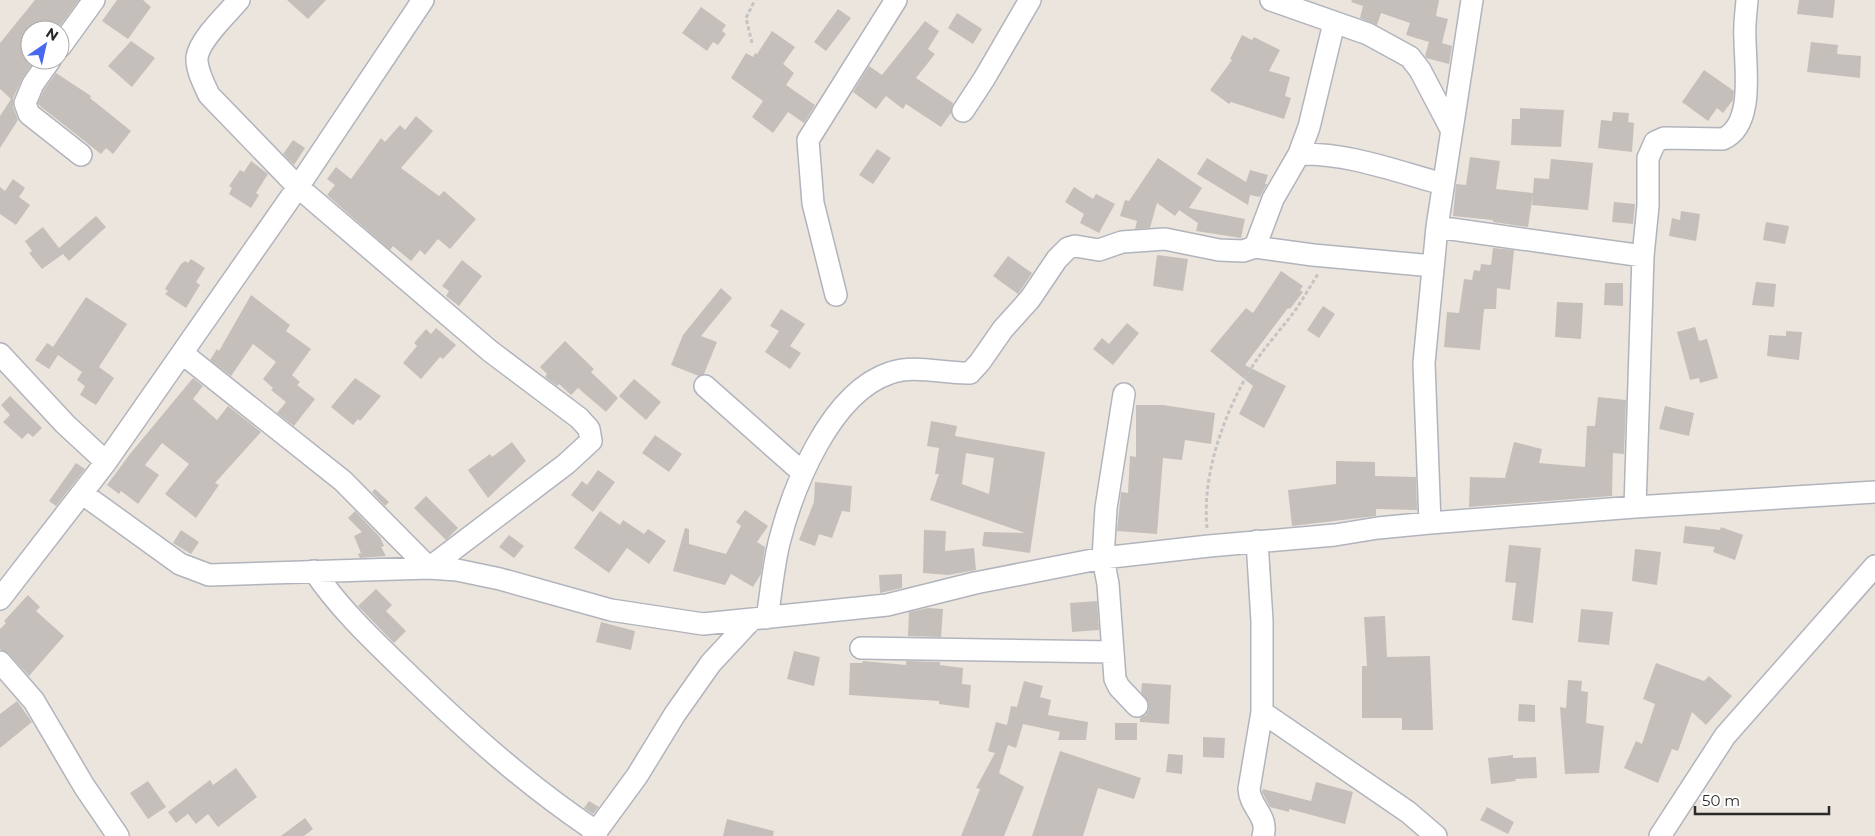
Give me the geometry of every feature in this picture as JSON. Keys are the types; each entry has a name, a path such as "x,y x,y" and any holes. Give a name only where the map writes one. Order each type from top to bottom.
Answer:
{"street":[{"path":"70,33 94,0"},
{"path":"240,0 203,42 197,58 202,80 209,95 298,187 490,351 579,418 589,429 591,441 566,464 429,568"},
{"path":"0,599 106,462 298,187 423,0"},
{"path":"836,295 813,203 808,140 896,0"},
{"path":"963,111 1030,0"},
{"path":"1271,0 1368,34 1410,57 1420,70 1451,129"},
{"path":"1430,523 1424,363 1437,227 1472,0"},
{"path":"1635,507 1643,256 1648,206 1648,158 1654,142 1664,138 1723,139 1732,135 1740,120 1746,101 1744,37 1746,0"},
{"path":"1254,247 1273,198 1299,154 1316,106 1334,23"},
{"path":"43,70 33,84 25,103 30,114 81,155"},
{"path":"1299,154 1327,154 1348,157 1443,184"},
{"path":"1437,227 1643,256"},
{"path":"314,571 328,592 355,621 462,726 552,802 595,834 637,776 674,714 711,663 759,619 779,544 803,473 832,421 853,397 878,378 900,370 970,373 975,369 1003,329 1030,299 1057,259 1068,248 1075,246 1099,250 1122,242 1166,239 1219,250 1243,252 1254,247 1329,257 1433,266"},
{"path":"182,353 343,481 429,568"},
{"path":"0,354 65,424 106,462"},
{"path":"705,386 803,473"},
{"path":"1124,394 1106,508 1103,558 1108,584 1116,684 1137,706"},
{"path":"83,494 180,564 209,575 429,568 457,570 611,610 703,624 887,605 975,583 1103,558 1209,546 1335,535 1378,528 1430,523 1635,507 1875,492"},
{"path":"1257,541 1262,611 1262,712 1249,789 1251,801 1261,812 1264,824 1263,836"},
{"path":"1660,836 1737,721 1875,566"},
{"path":"861,648 1113,652"},
{"path":"0,662 34,702 57,743 118,836"},
{"path":"1262,712 1408,812 1436,836"}],"path":[{"path":"752,43 746,18 755,0"},
{"path":"1209,546 1205,507 1209,479 1230,408 1248,373 1292,314 1329,257"}],"building":[{"path":"35,0 79,0 64,20 20,20 20,70 28,70 13,98 13,107 18,120 0,148 0,116 11,99 0,89 0,43"},
{"path":"117,0 143,0 151,7 128,39 102,21"},
{"path":"287,0 326,0 308,19"},
{"path":"1352,0 1439,0 1436,16 1448,19 1442,43 1452,46 1449,64 1426,58 1429,42 1406,35 1410,23 1381,13 1377,25 1360,18 1363,6 1351,2"},
{"path":"1799,0 1835,0 1833,18 1797,14"},
{"path":"701,7 726,25 722,31 726,34 718,45 713,42 707,51 682,33"},
{"path":"838,9 851,18 826,51 814,42"},
{"path":"957,13 982,29 973,44 948,28"},
{"path":"925,21 939,31 928,49 935,54 916,78 953,103 951,113 941,127 906,104 903,109 886,96 876,109 853,92 869,66 882,75"},
{"path":"772,31 795,47 783,64 794,73 786,85 815,105 804,123 788,112 773,133 752,117 763,101 731,78 746,53 753,57 755,53 757,54"},
{"path":"1242,35 1252,40 1254,37 1280,50 1269,71 1290,77 1285,96 1291,98 1284,119 1231,102 1229,104 1210,90 1232,60 1230,59"},
{"path":"131,41 155,58 132,87 108,66"},
{"path":"1811,42 1838,45 1837,54 1861,56 1860,78 1807,72"},
{"path":"1704,70 1734,91 1733,100 1723,113 1717,108 1708,121 1682,102"},
{"path":"56,73 91,96 90,98 131,131 113,154 106,148 101,154 40,106 38,103 44,90"},
{"path":"1520,108 1564,110 1561,147 1511,145 1512,119 1520,119"},
{"path":"1613,112 1629,113 1628,122 1634,123 1632,152 1598,148 1601,120 1612,121"},
{"path":"416,116 433,131 401,168 439,196 444,191 476,219 450,249 438,239 425,255 420,250 411,261 393,246 390,250 327,195 335,185 327,179 336,167 351,179 381,138 385,142 400,125 405,130"},
{"path":"293,140 305,148 294,165 283,154"},
{"path":"877,149 891,158 873,184 859,175"},
{"path":"1470,157 1500,161 1496,189 1533,193 1534,178 1549,179 1551,159 1593,163 1588,210 1532,205 1533,194 1528,227 1493,222 1493,220 1453,216 1456,184 1466,185"},
{"path":"1158,158 1202,188 1189,208 1245,219 1241,238 1196,231 1198,223 1179,210 1175,216 1157,203 1150,228 1135,229 1137,221 1120,216 1125,200 1129,201"},
{"path":"1207,158 1246,182 1250,170 1268,175 1265,184 1267,184 1260,197 1250,195 1248,205 1197,174"},
{"path":"251,161 268,174 256,193 259,195 251,208 229,194 232,188 229,186 240,170 244,172"},
{"path":"13,179 25,188 19,197 30,205 16,225 0,214 0,187 5,191"},
{"path":"1074,187 1093,199 1096,194 1115,204 1099,233 1080,223 1084,214 1065,202"},
{"path":"1614,202 1635,204 1633,224 1612,222"},
{"path":"1681,211 1700,214 1696,241 1669,236 1672,218 1680,220"},
{"path":"96,216 106,227 69,261 63,254 42,269 29,253 32,251 25,241 43,227 59,248"},
{"path":"1766,222 1789,226 1785,244 1763,240"},
{"path":"1493,248 1514,250 1510,290 1497,288 1496,309 1484,309 1480,350 1444,347 1447,312 1459,313 1464,279 1472,280 1474,270 1480,271 1481,264 1491,265"},
{"path":"1157,255 1188,259 1183,291 1153,286"},
{"path":"1008,256 1032,273 1018,294 993,276"},
{"path":"191,259 205,268 196,282 200,285 186,308 165,294 168,291 165,289 181,264 185,261 188,263"},
{"path":"462,260 482,276 459,306 446,296 449,291 442,286"},
{"path":"1281,271 1303,286 1300,290 1303,292 1290,309 1288,308 1245,365 1286,386 1264,428 1239,414 1253,386 1210,351 1246,308 1253,313"},
{"path":"1756,282 1776,284 1774,307 1752,305"},
{"path":"1605,283 1623,283 1623,306 1604,305"},
{"path":"721,288 732,298 701,336 717,342 704,374 699,376 671,365 683,335"},
{"path":"251,295 290,325 286,331 311,349 292,375 300,382 297,385 315,399 294,426 277,413 286,402 271,390 273,388 263,379 276,362 253,344 231,376 210,360 217,349 219,351"},
{"path":"86,297 127,324 99,367 114,378 96,405 80,395 85,386 77,380 82,372 58,355 49,369 35,360 47,343 53,347"},
{"path":"1557,302 1583,303 1581,339 1555,337"},
{"path":"1323,306 1335,314 1319,338 1307,330"},
{"path":"781,309 805,324 790,346 801,353 790,369 765,352 779,331 770,326"},
{"path":"1127,323 1139,333 1113,365 1093,349 1102,338 1109,344"},
{"path":"1695,327 1699,341 1707,339 1718,378 1700,383 1699,378 1690,380 1677,332"},
{"path":"436,328 456,345 443,359 440,357 421,379 403,363 417,346 414,343 426,329 431,334"},
{"path":"1786,331 1802,332 1799,360 1767,356 1769,335 1786,336"},
{"path":"565,341 594,369 591,372 618,398 606,412 578,388 571,395 559,384 557,386 545,377 547,374 540,367"},
{"path":"193,378 203,386 193,399 217,420 228,406 261,432 215,483 219,485 196,518 165,494 189,464 162,443 145,465 159,475 138,504 121,491 119,494 107,485"},
{"path":"355,378 381,396 360,421 358,419 353,425 331,407"},
{"path":"634,379 661,402 646,420 619,396"},
{"path":"10,396 42,428 33,437 28,433 22,439 3,422 10,415 1,405"},
{"path":"1598,397 1626,400 1624,454 1613,453 1612,496 1469,507 1470,477 1505,478 1514,442 1542,449 1539,463 1585,467 1587,426 1595,426"},
{"path":"1136,405 1163,405 1215,413 1211,444 1185,440 1182,460 1163,458 1157,534 1117,531 1121,492 1128,493 1130,456 1136,457"},
{"path":"1665,406 1694,413 1689,436 1659,429"},
{"path":"931,421 957,426 955,436 1045,452 1030,553 982,546 984,532 1025,533 930,500 939,474 935,474 939,448 927,446","holes":["966,453 994,458 989,494 962,484"]},
{"path":"655,435 682,454 669,472 642,453"},
{"path":"512,442 526,461 488,498 468,470 490,454 492,457"},
{"path":"1336,461 1375,462 1375,476 1416,477 1417,510 1376,509 1376,516 1292,526 1288,490 1336,484"},
{"path":"76,463 85,469 56,506 49,501"},
{"path":"598,470 615,482 593,512 571,495 582,481 587,485"},
{"path":"815,482 852,486 850,512 842,511 832,538 819,534 815,546 799,540 814,502"},
{"path":"375,489 389,502 385,506 372,492"},
{"path":"426,496 458,528 446,540 414,508"},
{"path":"745,510 768,526 757,542 765,547 761,574 753,587 731,574 725,585 673,571 685,528 689,529 689,544 726,554 741,526 736,522"},
{"path":"355,511 380,537 384,546 381,547 386,556 360,558 358,554 361,553 354,536 362,532 348,518"},
{"path":"600,511 620,525 623,520 644,534 648,529 666,541 649,564 627,548 609,573 574,548"},
{"path":"1685,526 1720,530 1721,527 1743,535 1735,560 1713,552 1715,547 1683,543"},
{"path":"181,530 199,542 191,554 173,543"},
{"path":"924,530 946,531 945,551 974,548 976,570 948,575 923,573"},
{"path":"509,535 524,546 514,558 499,547"},
{"path":"1509,545 1541,548 1533,623 1512,620 1516,583 1505,582"},
{"path":"1635,549 1661,552 1657,585 1632,581"},
{"path":"902,574 902,588 880,593 879,575"},
{"path":"376,589 392,605 386,611 406,631 394,643 358,606"},
{"path":"28,595 40,607 36,611 64,636 29,676 9,654 0,649 0,629 6,623 4,621"},
{"path":"1097,601 1099,630 1072,632 1070,603"},
{"path":"928,608 943,609 941,637 908,636 909,612"},
{"path":"1581,609 1613,612 1609,645 1578,642"},
{"path":"1385,616 1387,657 1430,656 1433,730 1402,730 1402,718 1362,718 1362,666 1367,666 1364,617"},
{"path":"601,622 635,631 631,650 596,642"},
{"path":"794,651 820,657 814,686 787,679"},
{"path":"863,661 906,665 906,661 940,662 940,665 963,668 962,684 971,685 969,708 939,704 939,701 849,695 850,663 862,663"},
{"path":"1656,663 1704,681 1709,676 1732,696 1706,725 1692,712 1678,751 1672,749 1658,783 1624,768 1636,741 1642,744 1655,704 1643,699"},
{"path":"1568,680 1582,681 1581,691 1588,692 1586,723 1604,726 1599,773 1565,774 1560,707 1566,708"},
{"path":"1024,681 1043,686 1040,697 1051,700 1048,715 1088,722 1086,740 1058,740 1060,732 1023,724 1016,748 1008,745 999,773 1024,787 1004,836 961,836 980,789 976,788 995,753 988,751 996,722 1007,725 1011,706 1017,707"},
{"path":"1142,683 1171,685 1169,724 1140,722 1140,718 1146,715 1149,709 1149,703 1141,693"},
{"path":"17,701 32,722 0,748 0,714"},
{"path":"1519,704 1535,705 1535,722 1518,721"},
{"path":"1115,723 1137,723 1137,740 1115,740"},
{"path":"1203,737 1225,738 1224,758 1203,757"},
{"path":"1060,751 1141,778 1134,799 1098,788 1083,836 1032,836"},
{"path":"1168,754 1183,755 1182,774 1166,772"},
{"path":"1513,755 1513,758 1536,757 1537,778 1515,779 1516,781 1491,784 1488,758"},
{"path":"236,768 257,797 218,827 208,814 196,824 188,814 176,823 168,812 210,780 213,785"},
{"path":"148,781 166,807 148,819 130,793"},
{"path":"1316,782 1353,792 1345,824 1289,809 1289,812 1270,807 1262,792 1263,789 1311,801"},
{"path":"589,801 599,807 593,814 584,808"},
{"path":"1487,807 1514,822 1508,834 1480,820"},
{"path":"305,818 313,829 304,836 281,836"},
{"path":"727,819 774,831 773,836 723,836"}]}
